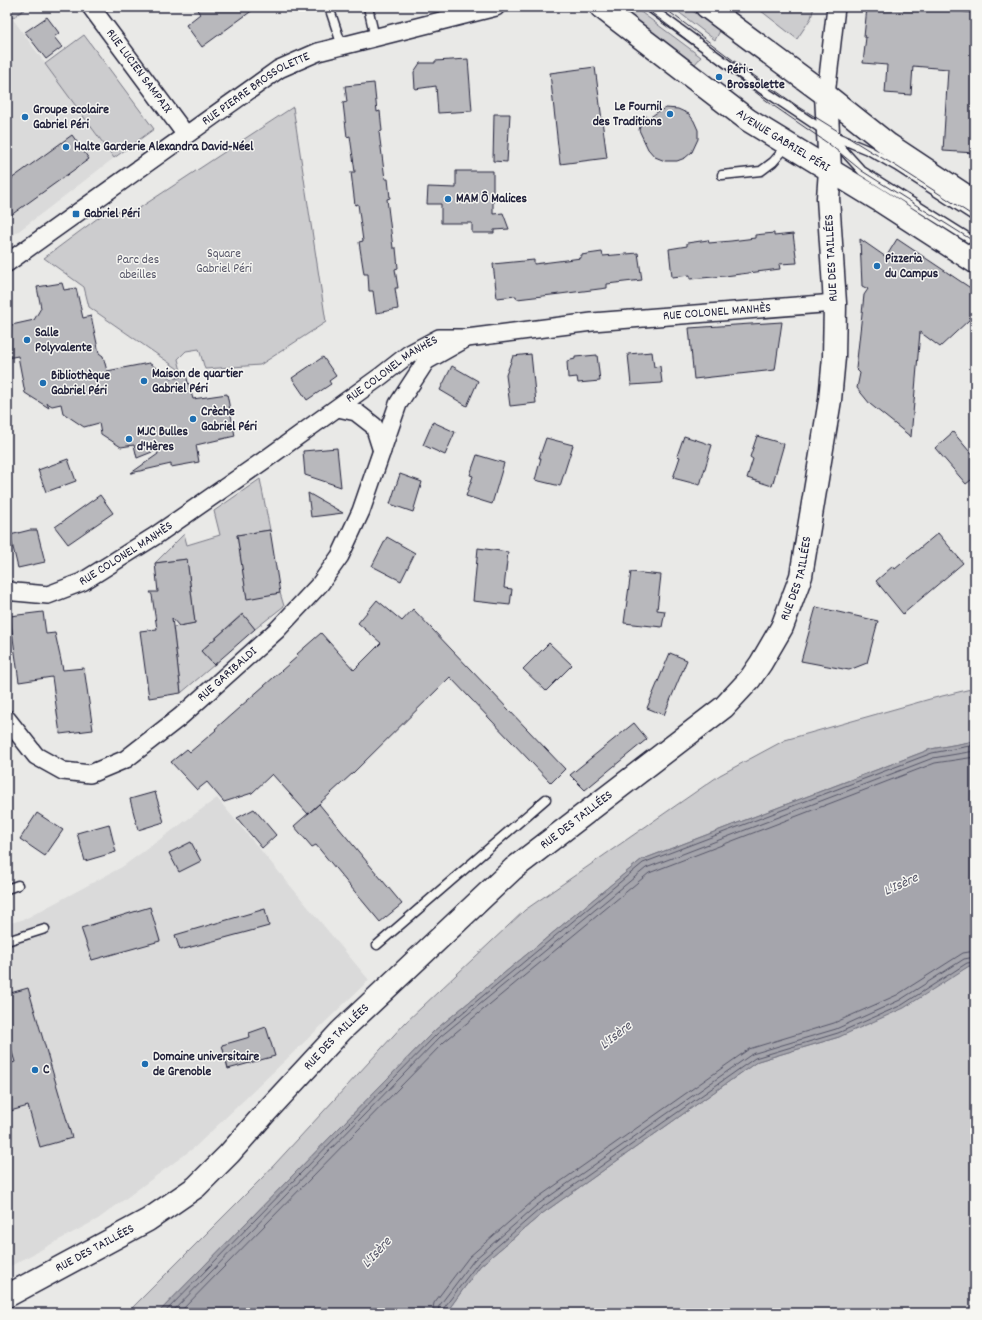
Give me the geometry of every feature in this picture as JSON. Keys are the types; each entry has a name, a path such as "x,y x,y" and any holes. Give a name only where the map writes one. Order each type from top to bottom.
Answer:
{"street":[{"name":"RUE LUCIEN SAMPAIX","path":"91,7 186,135"},
{"name":"RUE PIERRE BROSSOLETTE","path":"7,263 279,69 318,52 496,7"},
{"name":"AVENUE GABRIEL PÉRI","path":"601,7 748,120 975,262"},
{"name":"AVENUE GABRIEL PÉRI","path":"707,7 826,95 889,145 974,202"},
{"path":"826,95 836,7"},
{"name":"RUE DES TAILLÉES","path":"7,1296 148,1220 196,1186 229,1154 341,1031 513,869 724,707 750,680 782,627 800,576 830,400 834,357 835,303 828,198 830,170 826,95"},
{"name":"RUE COLONEL MANHÈS","path":"7,590 48,595 82,582 155,536 338,408 409,354 438,338 467,338 592,322 835,303"},
{"name":"RUE GARIBALDI","path":"7,719 36,756 63,770 90,774 126,759 180,717 277,630 320,584 340,556 361,510 398,404 426,361 467,338"},
{"path":"338,408 356,412 374,426 382,451"}],"lane":[{"path":"329,7 342,46"},
{"path":"368,7 375,38"},
{"name":"AVENUE GABRIEL PÉRI","path":"650,7 763,90 829,134 870,151 896,166 974,202"},
{"name":"AVENUE GABRIEL PÉRI","path":"829,134 862,171 975,242"},
{"path":"722,175 761,171 773,162 787,145"},
{"path":"377,945 546,798"},
{"path":"7,889 18,885"},
{"path":"7,941 45,929"}],"shaded area":[{"name":"Groupe scolaire Gabriel Péri","path":"7,11 114,158 7,240"},
{"name":"Domaine universitaire de Grenoble","path":"217,798 369,980 195,1147 98,1219 7,1268 7,924 25,919 122,867"}],"green space":[{"path":"7,7 28,7 12,18 7,11"},
{"path":"627,7 634,7 701,57 695,64 624,11"},
{"path":"672,7 687,7 720,31 715,40"},
{"path":"756,7 814,7 811,18 797,39"},
{"path":"84,35 154,129 114,158 45,64"},
{"name":"Square Gabriel Péri","path":"293,107 326,322 260,365 205,369 199,349 186,351 178,359 181,371 89,307 84,287 44,258 110,209 125,214 138,209"},
{"path":"260,479 270,530 237,535 247,598 280,593 284,606 255,629 242,614 201,651 214,665 181,693 173,627 195,623 187,559 155,563 184,534 187,545 220,535 214,511"},
{"path":"975,688 975,741 931,749 641,860 434,1031 158,1313 127,1313 263,1177 405,1023 525,910 720,775 785,740 930,699"},
{"path":"969,966 975,966 975,1313 446,1313 480,1266 543,1213 758,1061 839,1037"}],"water":[{"name":"L'Isère","path":"975,741 975,966 969,966 904,1008 839,1037 758,1061 543,1213 480,1266 446,1313 158,1313 434,1031 641,860 931,749"}],"building":[{"path":"195,7 257,7 202,47 186,25 200,14"},
{"path":"867,7 924,7 975,13 975,111 973,132 975,132 975,153 943,151 948,69 913,66 911,95 885,93 887,65 863,63"},
{"path":"47,17 59,33 54,37 62,47 46,59 25,32"},
{"path":"468,59 472,111 438,113 436,86 415,89 414,72 420,63 435,63 435,61"},
{"path":"595,67 607,158 560,164 550,73"},
{"path":"374,83 377,112 380,111 382,131 379,132 385,179 388,179 390,198 387,199 393,248 396,248 398,268 395,269 398,288 395,288 398,309 376,313 373,291 369,291 368,274 364,274 359,242 363,241 358,204 355,205 351,172 355,172 350,136 347,137 343,103 347,102 345,86"},
{"path":"666,108 678,109 689,114 698,130 698,139 692,152 685,158 677,161 665,161 655,157 648,149 639,130 644,115 649,118"},
{"path":"494,114 510,114 507,162 493,161"},
{"path":"72,135 89,159 7,218 7,182"},
{"path":"456,171 493,171 493,214 503,213 509,229 494,230 494,233 472,233 472,223 441,223 441,204 427,204 428,187 456,188"},
{"path":"774,233 774,236 793,234 797,263 779,264 780,269 725,276 690,279 690,275 672,277 669,249 687,246 687,243 708,240 709,243 731,241 755,238 755,235"},
{"path":"860,239 886,257 897,239 975,291 975,311 969,320 940,347 920,332 911,437 870,404 857,388 860,373 856,369 864,295 868,289 862,286"},
{"path":"602,252 603,256 638,253 642,280 607,284 607,288 560,294 517,299 516,296 497,298 493,264 534,260 534,264 581,258 581,255"},
{"path":"62,283 64,290 76,288 83,318 91,316 99,353 103,356 107,371 149,363 172,379 186,375 193,399 227,394 235,436 196,445 199,462 171,467 171,464 131,473 158,454 157,450 137,458 134,445 121,447 101,434 99,423 84,427 63,413 61,404 52,406 47,403 49,408 25,393 18,356 7,358 7,326 34,320 41,308 37,287"},
{"path":"782,322 775,370 694,379 689,328"},
{"path":"652,352 654,367 660,366 662,383 631,385 628,354"},
{"path":"531,354 536,403 510,406 506,375 513,356"},
{"path":"597,355 600,381 578,383 577,377 568,378 567,361 575,359 575,357"},
{"path":"323,357 336,376 329,381 331,384 307,400 292,378"},
{"path":"452,366 478,381 467,406 440,390"},
{"path":"433,422 455,432 445,455 423,445"},
{"path":"953,432 975,458 975,477 966,484 935,448"},
{"path":"684,436 712,445 700,485 673,478 680,457 677,456"},
{"path":"757,436 784,444 772,486 747,478 753,459 750,457"},
{"path":"546,438 573,445 560,486 535,480 541,458 539,458"},
{"path":"337,448 341,487 305,475 303,451"},
{"path":"477,455 504,463 492,504 466,496 473,476 470,475"},
{"path":"68,459 76,481 46,492 38,470"},
{"path":"400,474 422,482 413,512 390,504"},
{"path":"308,493 343,513 311,517"},
{"path":"100,495 113,513 68,544 55,527"},
{"path":"30,530 37,530 45,562 18,568 10,535"},
{"path":"270,530 280,593 247,599 237,535"},
{"path":"938,533 963,563 903,614 876,581 893,566 895,569"},
{"path":"387,537 415,553 401,581 372,566"},
{"path":"478,548 508,552 504,588 512,589 510,605 473,601"},
{"path":"187,559 195,623 179,626 172,618 181,693 149,698 140,631 157,629 152,595 150,592 158,592 155,563"},
{"path":"631,572 661,575 657,610 665,611 662,627 624,623"},
{"path":"377,600 402,621 413,609 565,769 551,783 450,677 353,773 308,814 272,774 252,793 224,802 207,782 197,790 171,762 187,749 190,752 216,730 215,729 298,656 297,654 321,633 354,670 381,643 358,623"},
{"path":"816,607 878,621 867,663 849,670 801,661"},
{"path":"43,612 46,634 55,633 63,670 84,668 93,730 60,734 52,677 19,682 10,616"},
{"path":"243,614 255,629 214,665 201,651"},
{"path":"549,643 572,665 546,691 523,669"},
{"path":"670,653 687,660 664,715 647,708"},
{"path":"634,723 647,739 585,790 570,775"},
{"path":"155,792 164,822 138,830 130,799"},
{"path":"319,804 402,904 380,922 316,845 312,847 294,826"},
{"path":"254,809 276,835 262,848 237,818"},
{"path":"37,813 63,830 45,856 20,839"},
{"path":"109,824 116,852 85,861 77,833"},
{"path":"191,842 201,861 179,872 169,853"},
{"path":"150,907 160,941 92,960 81,928"},
{"path":"265,909 269,926 180,950 175,935"},
{"name":"C","path":"28,988 72,1138 40,1147 28,1106 7,1112 7,1065 15,1062 7,1036 7,994"},
{"path":"266,1027 275,1056 228,1069 222,1045 250,1037 249,1033"}],"tram line":[{"path":"644,7 771,104 829,144 862,171 975,242"},
{"path":"663,7 746,70 796,105 896,166 975,217"}],"place":[{"name":"Péri - Brossolette","path":"719,77"},
{"name":"Le Fournil des Traditions","path":"670,114"},
{"name":"Groupe scolaire Gabriel Péri","path":"25,117"},
{"name":"Halte Garderie Alexandra David-Néel","path":"66,147"},
{"name":"MAM Ô Malices","path":"448,199"},
{"name":"Gabriel Péri","path":"76,214"},
{"name":"Pizzeria du Campus","path":"877,266"},
{"name":"Salle Polyvalente","path":"27,340"},
{"name":"Maison de quartier Gabriel Péri","path":"144,381"},
{"name":"Bibliothèque Gabriel Péri","path":"43,383"},
{"name":"Crèche Gabriel Péri","path":"193,419"},
{"name":"MJC Bulles d'Hères","path":"129,439"},
{"name":"Domaine universitaire de Grenoble","path":"145,1064"},
{"name":"C","path":"35,1070"}],"park label":[{"name":"Parc des abeilles","path":"138,268"}]}
